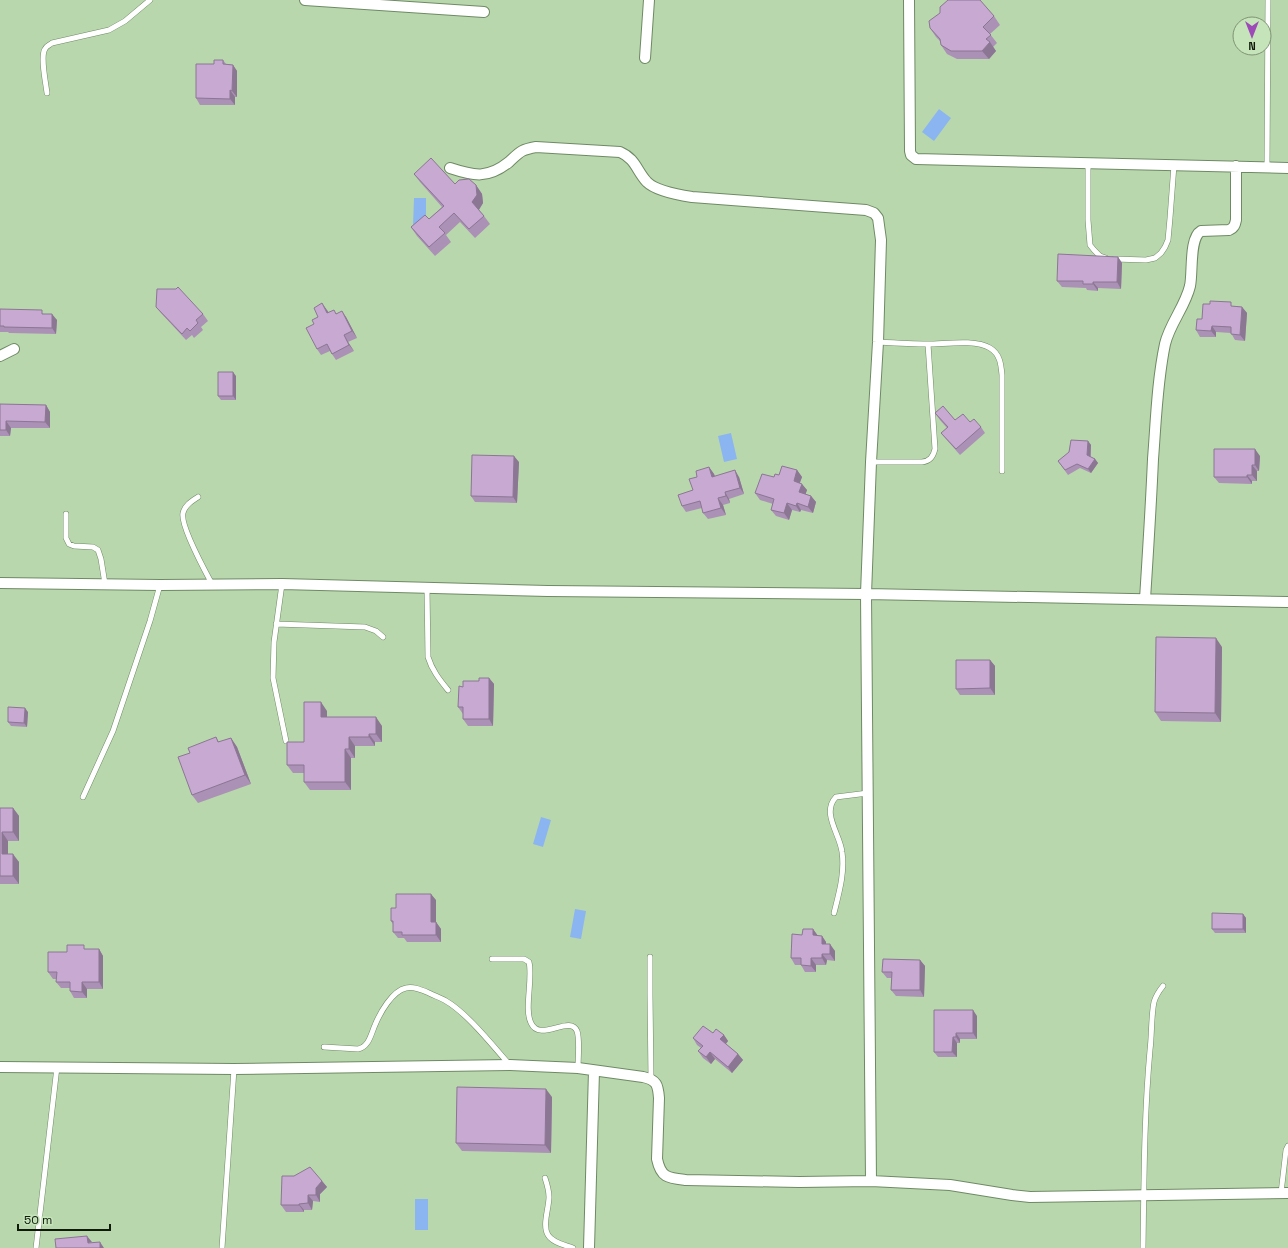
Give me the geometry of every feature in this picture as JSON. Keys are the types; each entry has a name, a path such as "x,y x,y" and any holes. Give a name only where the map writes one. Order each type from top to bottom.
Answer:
{"street":[{"path":"305,0 484,12"},
{"path":"645,58 649,0"},
{"path":"908,0 910,150 914,157 921,159 1288,168"},
{"path":"450,168 465,173 491,173 504,166 523,150 536,148 620,152 625,154 636,164 647,182 653,187 678,194 692,197 866,210 874,213 878,218 881,240 878,342 871,462 866,594 871,1181"},
{"path":"1145,598 1157,404 1166,343 1172,327 1186,300 1190,284 1194,242 1198,233 1201,231 1229,230 1235,225 1236,166"},
{"path":"0,356 14,349"},
{"path":"0,583 160,585 282,584 548,591 1145,598 1288,602"},
{"path":"0,1067 234,1069 510,1065 578,1068 651,1079 656,1082 659,1089 657,1159 663,1174 672,1179 799,1182 871,1181 950,1185 1030,1197 1285,1193"},
{"path":"589,1248 594,1071"}],"lane":[{"path":"47,93 43,56 47,46 52,43 109,30 125,21 150,0"},
{"path":"1267,168 1268,0"},
{"path":"1088,163 1088,220 1090,245 1100,256 1108,259 1146,260 1155,258 1161,253 1168,240 1174,165"},
{"path":"878,342 928,344 973,343 990,347 996,353 1001,360 1002,374 1002,471"},
{"path":"871,462 927,462 934,456 928,344"},
{"path":"198,497 185,508 183,517 196,552 212,584"},
{"path":"66,514 66,538 68,543 71,546 93,547 98,550 105,584"},
{"path":"282,584 276,624 273,678 286,741"},
{"path":"83,797 113,731 150,621 160,585"},
{"path":"427,588 428,657 435,674 448,690"},
{"path":"276,624 365,627 376,631 383,637"},
{"path":"834,913 841,885 842,851 831,817 831,802 836,797 868,793"},
{"path":"650,957 651,1079"},
{"path":"492,960 524,960 529,962 529,1018 531,1025 536,1029 543,1031 565,1026 571,1026 574,1028 578,1035 578,1068"},
{"path":"1143,1248 1146,1095 1152,1033 1152,1016 1155,1001 1163,986"},
{"path":"324,1047 364,1048 380,1015 392,998 406,988 414,988 447,1002 460,1012 510,1065"},
{"path":"36,1248 57,1067"},
{"path":"222,1248 234,1069"},
{"path":"1285,1193 1286,1150 1288,1146"},
{"path":"545,1178 548,1185 549,1195 546,1222 548,1235 558,1243 573,1248"}],"water":[{"path":"939,109 951,118 934,141 922,132"},
{"path":"414,198 426,198 426,226 413,226"},
{"path":"731,433 737,459 724,462 718,436"},
{"path":"541,817 551,820 543,847 533,844"},
{"path":"575,909 586,911 581,939 570,937"},
{"path":"415,1199 428,1199 428,1230 415,1230"}],"building":[{"path":"948,0 980,0 994,16 983,27 991,35 986,39 990,42 982,51 951,51 941,45 940,39 930,28 929,21 940,13 940,7"},
{"path":"214,60 223,60 223,64 233,65 232,91 230,90 230,99 196,98 196,64 214,64"},
{"path":"431,158 455,184 459,180 469,179 476,185 477,195 472,202 484,216 469,229 454,213 439,227 445,233 429,247 411,227 425,215 429,219 444,206 414,174"},
{"path":"1058,254 1118,257 1117,282 1093,282 1093,284 1083,284 1083,281 1057,281"},
{"path":"178,287 203,314 196,320 198,323 190,331 187,328 182,334 156,307 157,289 176,289"},
{"path":"1210,301 1231,302 1231,306 1242,307 1240,335 1231,334 1231,327 1212,326 1211,331 1196,330 1197,319 1202,319 1203,304 1210,304"},
{"path":"322,303 327,313 334,310 336,314 342,311 352,331 344,335 349,345 332,354 327,344 317,349 306,328 314,324 312,320 318,317 314,308"},
{"path":"0,309 42,310 42,314 52,314 52,328 0,326"},
{"path":"218,372 233,372 233,396 218,396"},
{"path":"0,404 46,405 45,422 6,421 6,430 0,430"},
{"path":"943,406 955,420 963,414 970,422 974,419 981,427 956,449 941,433 948,427 935,413"},
{"path":"1071,440 1088,441 1087,455 1095,459 1088,469 1077,464 1065,470 1058,461 1069,452"},
{"path":"1214,449 1255,449 1255,465 1252,465 1252,475 1247,475 1247,477 1214,477"},
{"path":"472,455 514,456 513,497 471,496"},
{"path":"782,466 797,470 794,481 802,484 799,492 811,496 808,507 797,503 796,506 787,503 784,513 771,510 774,499 755,493 762,474 774,477 775,474 779,475"},
{"path":"709,467 712,477 735,470 740,488 725,492 726,496 718,498 721,508 703,513 700,501 682,506 678,495 693,490 689,479 697,477 696,471"},
{"path":"1156,637 1216,638 1215,713 1155,712"},
{"path":"956,660 990,660 990,688 956,689"},
{"path":"479,678 489,678 489,719 463,719 463,707 458,707 459,686 463,687 463,681 479,681"},
{"path":"304,702 321,702 321,717 376,717 376,734 369,734 369,737 349,737 349,749 345,749 345,782 304,782 304,765 287,765 287,742 304,742"},
{"path":"8,707 25,708 24,723 8,722"},
{"path":"216,737 218,742 231,738 245,775 192,795 178,757 190,753 188,748"},
{"path":"0,808 13,808 13,832 2,832 2,854 13,854 13,876 0,876"},
{"path":"396,894 431,894 431,922 436,922 436,935 402,935 402,932 393,932 391,908 396,908"},
{"path":"1212,913 1243,914 1243,929 1212,929"},
{"path":"803,929 813,929 813,935 822,936 822,944 830,944 830,954 822,954 822,958 811,958 811,966 801,965 801,958 791,958 792,934 802,935"},
{"path":"67,945 84,945 84,949 99,949 99,982 82,982 82,992 70,991 70,982 56,982 57,972 48,972 48,952 67,952"},
{"path":"883,959 920,960 920,990 891,990 892,972 882,972"},
{"path":"934,1010 973,1010 973,1033 956,1033 956,1037 953,1037 952,1052 934,1052"},
{"path":"703,1026 713,1033 716,1029 724,1035 720,1039 738,1054 728,1067 710,1052 706,1057 698,1051 703,1046 693,1038"},
{"path":"457,1087 546,1089 545,1145 456,1143"},
{"path":"310,1167 322,1181 316,1188 316,1195 308,1195 308,1203 299,1205 281,1205 282,1176 294,1176"},
{"path":"87,1236 88,1243 100,1242 100,1248 56,1248 55,1239"}]}
